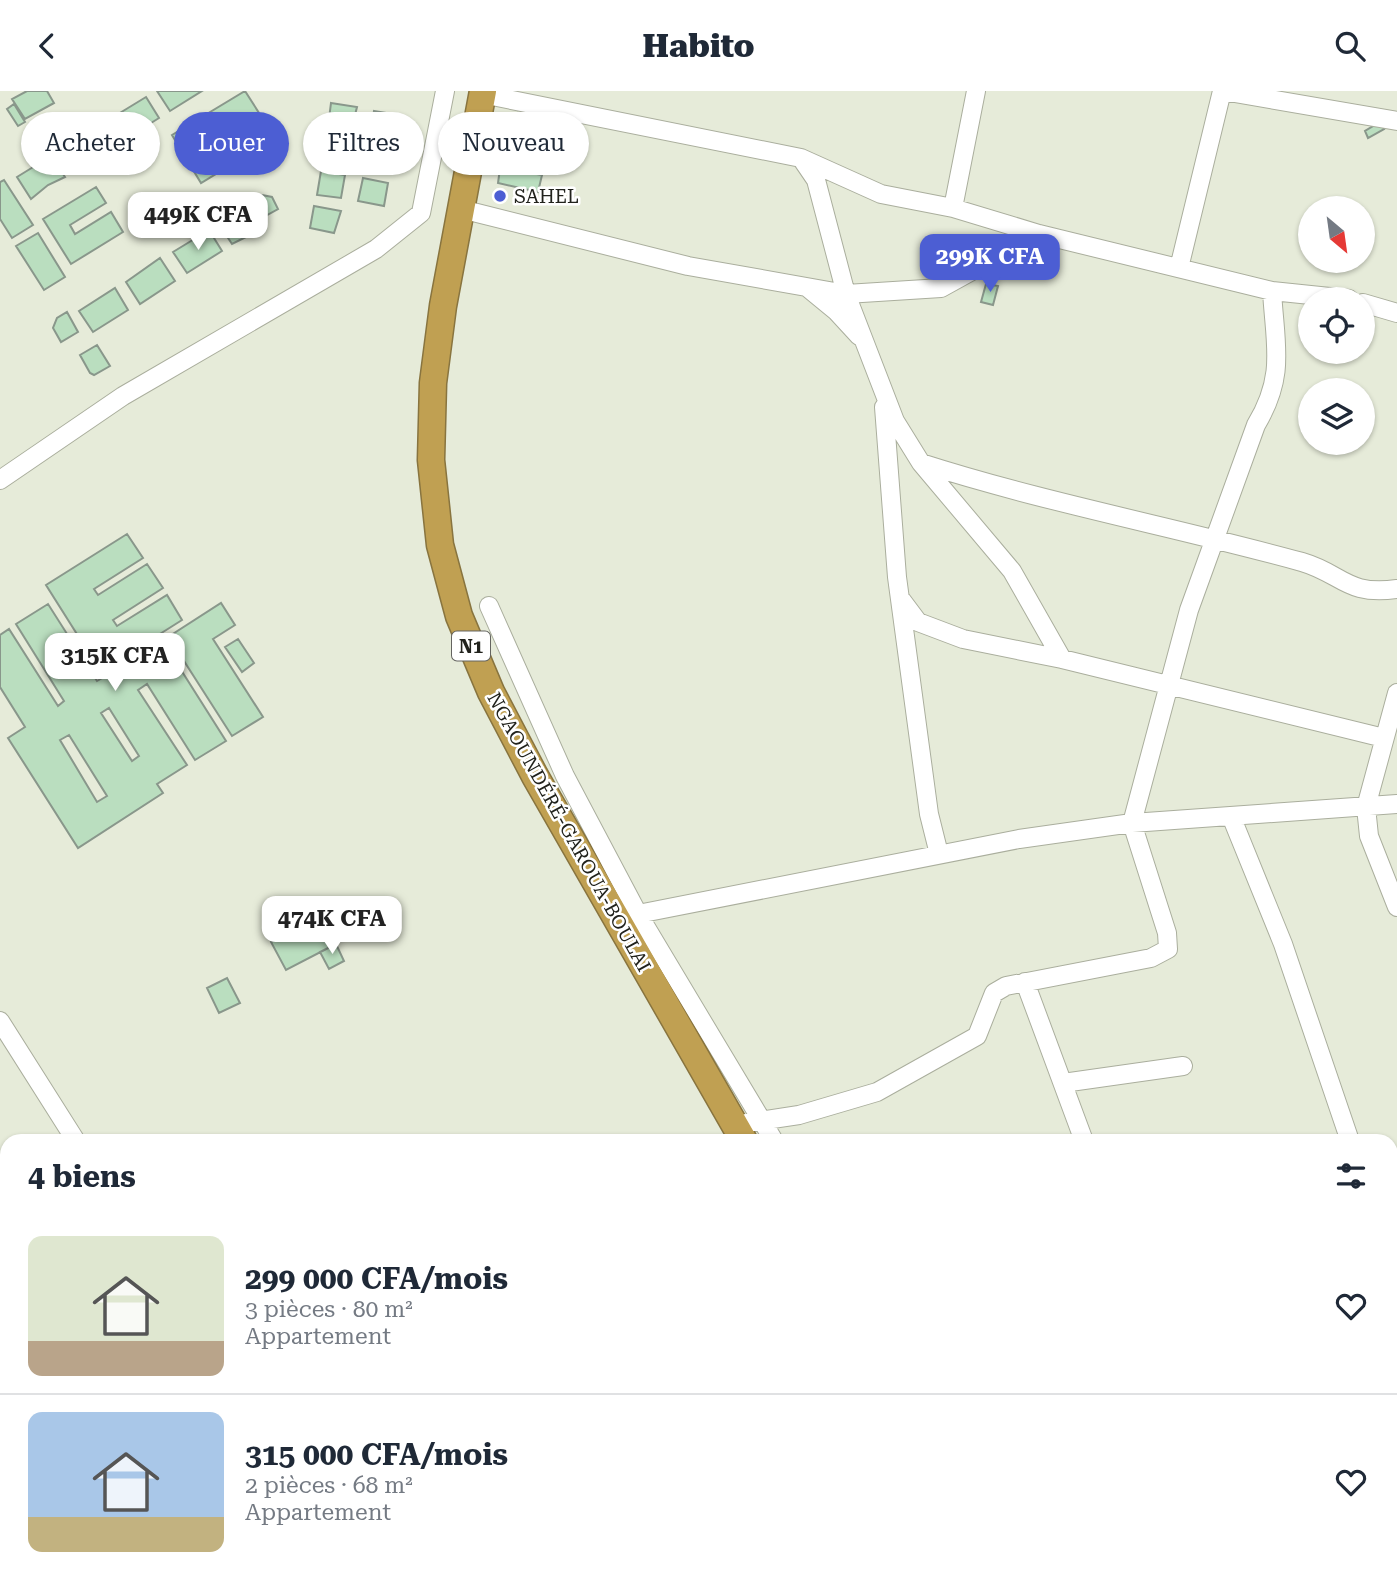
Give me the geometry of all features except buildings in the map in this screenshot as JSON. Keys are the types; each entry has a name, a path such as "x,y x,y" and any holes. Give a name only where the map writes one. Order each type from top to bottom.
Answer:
{"highway":[{"name":"NGAOUNDÉRÉ-GAROUA-BOULAI","path":"483,92 443,306 433,383 430,460 440,545 459,617 491,692 739,1133"}],"street":[{"path":"0,480 123,396 376,249 421,213 445,91"},
{"path":"953,208 975,91"},
{"path":"1179,268 1222,91 1397,121"},
{"path":"483,92 801,158 881,194 953,208 1040,234 1272,291 1298,294"},
{"path":"801,158 816,180 846,294 895,421 921,463 1012,571 1062,659"},
{"path":"461,209 688,266 846,294 941,288 1040,234"},
{"path":"808,288 836,311 866,344"},
{"path":"739,1133 763,1121 799,1115 877,1092 977,1036 994,993 1026,982 1151,958 1168,949 1167,933 1132,823 1189,610 1256,425 1272,399 1279,351 1272,291"},
{"path":"1375,307 1397,313"},
{"path":"883,386 900,598 929,814 939,854"},
{"path":"921,463 1075,508 1307,563 1342,583 1372,592 1397,589"},
{"path":"900,598 918,622 962,639 1062,659 1384,738"},
{"path":"489,606 565,776 638,914 676,973 770,1134"},
{"path":"1397,693 1366,807 1369,836 1397,907"},
{"path":"638,914 939,854 1132,823 1397,804"},
{"path":"1231,816 1283,944 1348,1134"},
{"path":"664,1002 676,973"},
{"path":"1026,982 1081,1134"},
{"path":"0,1021 72,1134"},
{"path":"1063,1083 1183,1066"}],"place":[{"name":"SAHEL","path":"500,196"}]}
